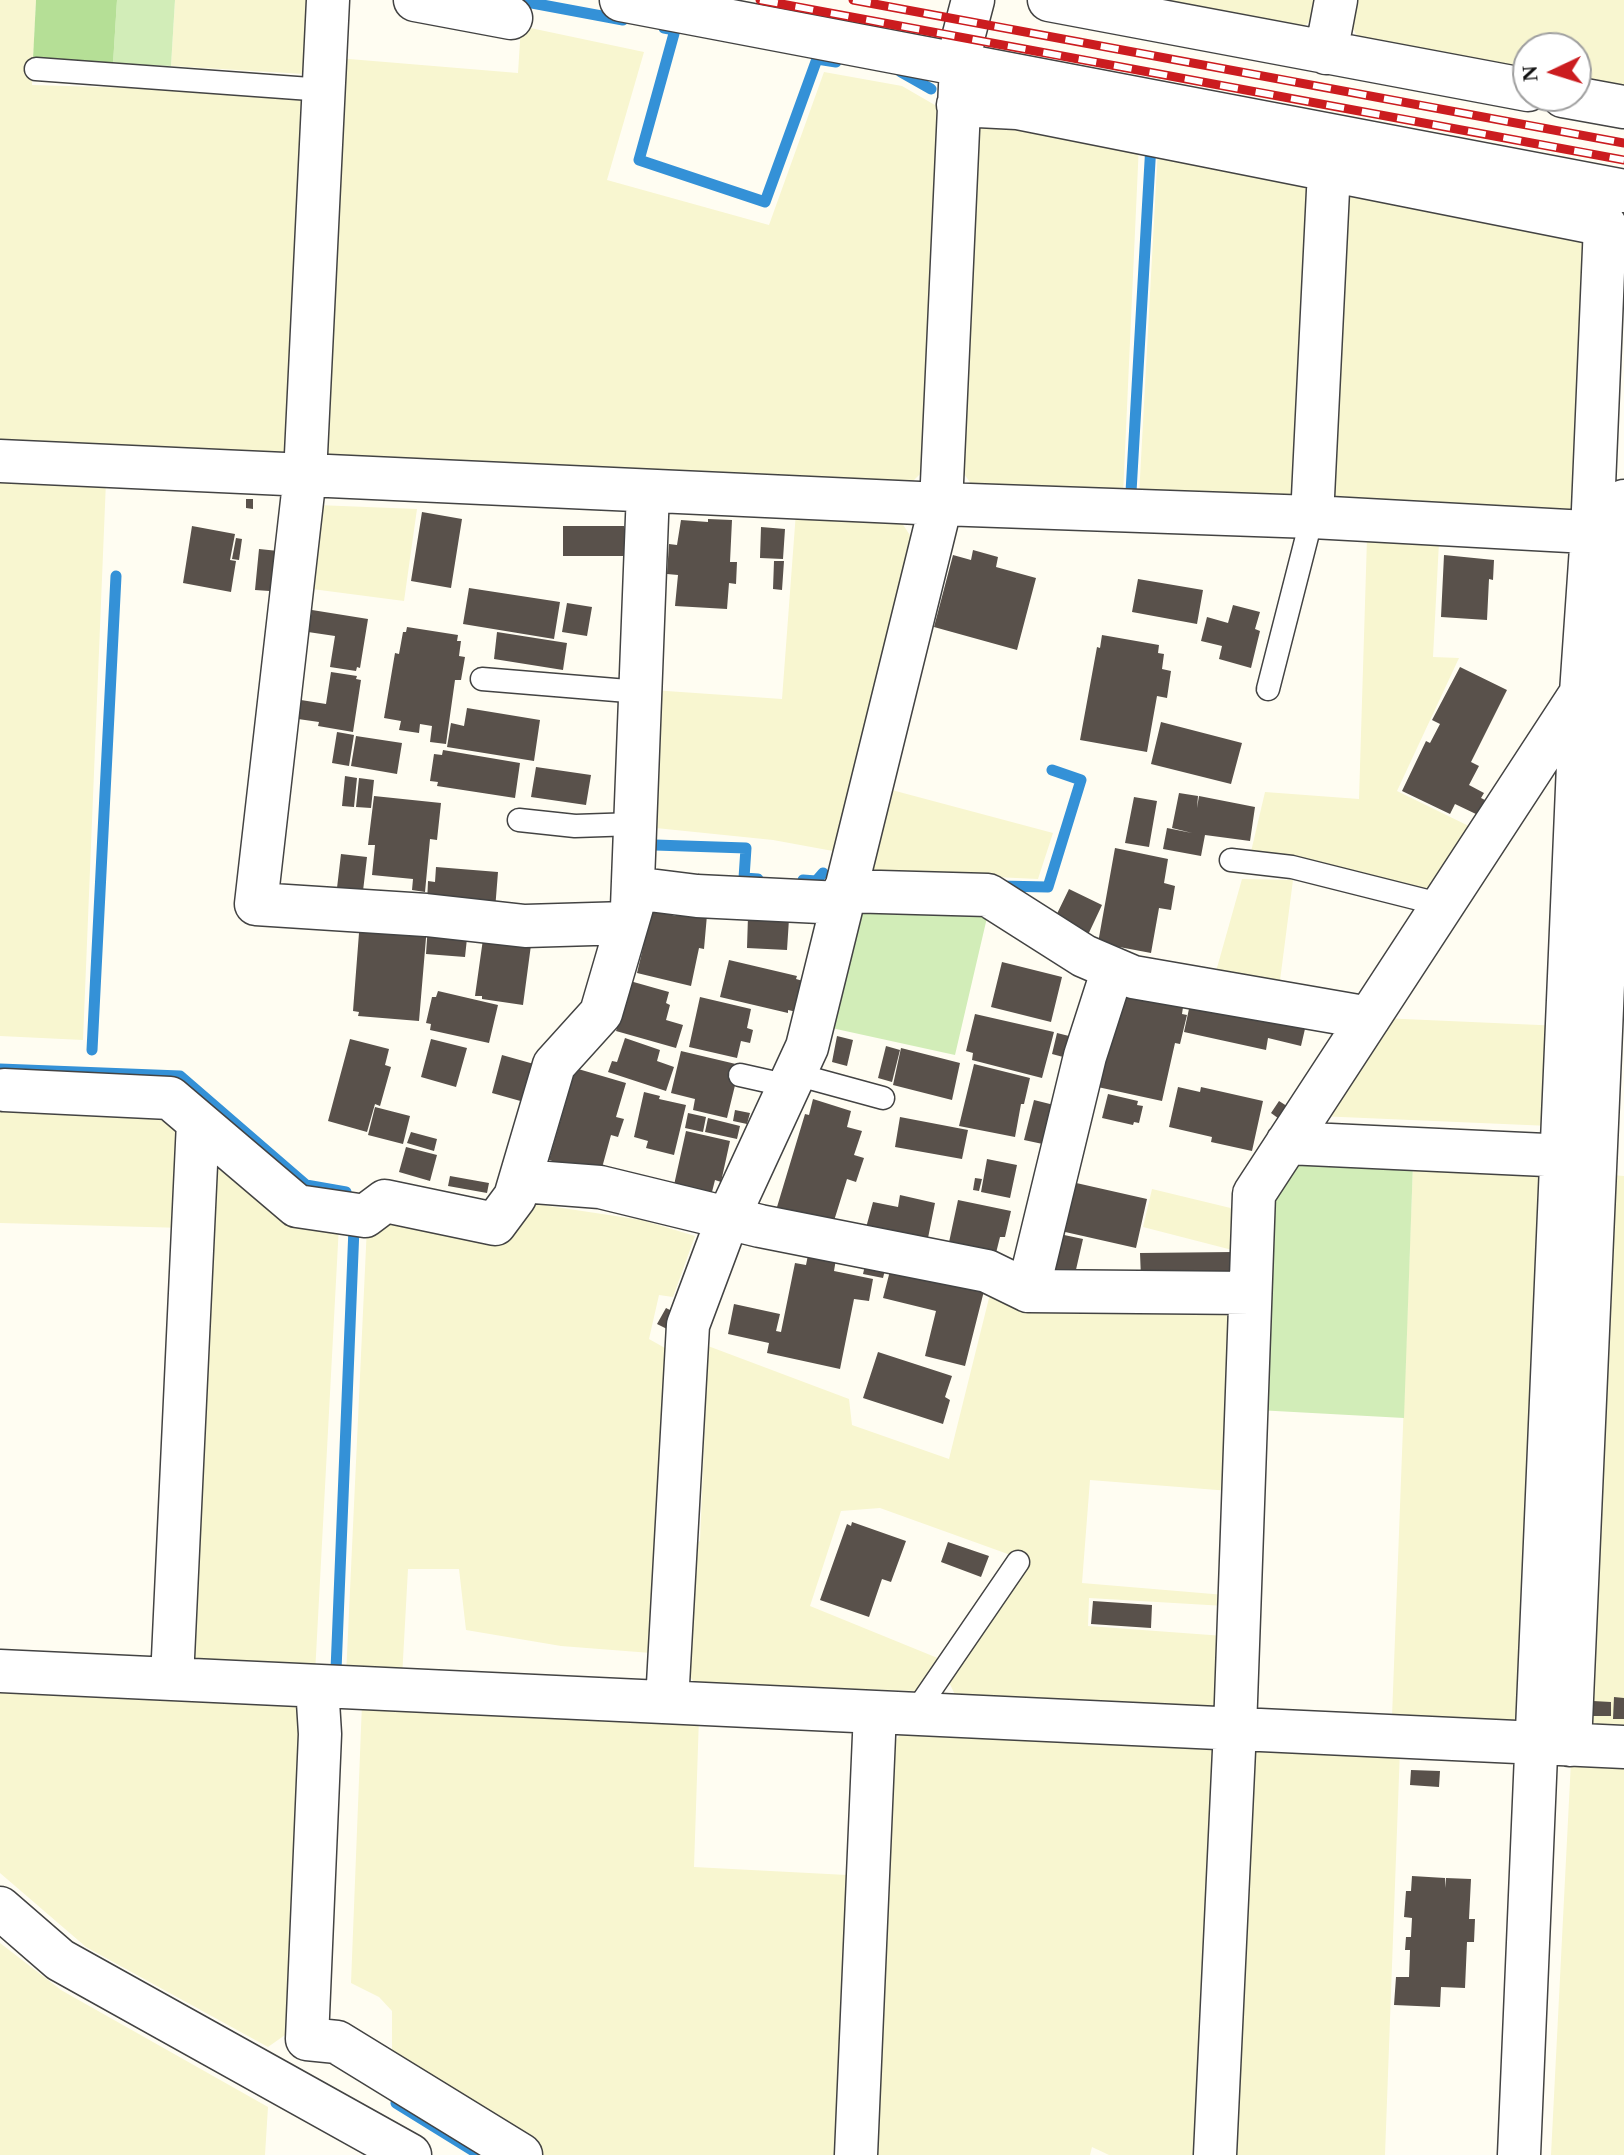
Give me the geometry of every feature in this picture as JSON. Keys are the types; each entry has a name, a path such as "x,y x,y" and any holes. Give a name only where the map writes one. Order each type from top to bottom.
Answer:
{"street":[{"path":"328,0 305,475 256,904 426,915 525,926 630,905 697,896 988,895 1084,956 1133,977 1369,1018"},
{"path":"415,0 511,18"},
{"path":"621,0 960,85 1608,200 1605,225 1616,526 1595,1141 1554,1744 1519,2155"},
{"path":"667,1702 688,1325 728,1218 807,1047 941,504 960,85 963,38 973,0"},
{"path":"1049,0 1512,87"},
{"path":"1326,53 1336,0"},
{"path":"1592,101 1624,107"},
{"path":"1312,517 1331,153"},
{"path":"0,461 941,504 1616,526"},
{"path":"4,1090 170,1098 297,1206 365,1216 385,1201 495,1224 515,1197 521,1181 554,1065 601,1013 630,905 648,491"},
{"path":"1595,1141 1581,693 1616,526"},
{"path":"1215,2155 1235,1729 1254,1194 1581,693"},
{"path":"1028,1291 1085,1056 1113,969"},
{"path":"172,1679 198,1122"},
{"path":"1287,1143 1595,1141"},
{"path":"521,1181 600,1187 728,1218 987,1271 1028,1291 1250,1293"},
{"path":"0,1671 1624,1747"},
{"path":"317,1686 320,1734 307,2039 337,2042 521,2155"},
{"path":"856,2155 894,1713"},
{"path":"0,1908 60,1960 410,2155"}],"lane":[{"path":"36,69 324,90"},
{"path":"1268,689 1312,517"},
{"path":"482,679 640,692"},
{"path":"519,820 575,826 635,824"},
{"path":"1231,860 1292,867 1443,905"},
{"path":"740,1075 792,1080 883,1098"},
{"path":"894,1713 1018,1562"}],"shaded area":[{"path":"0,0 36,0 32,85 308,93 295,448 284,455 0,445"},
{"path":"175,0 320,0 304,74 171,66"},
{"path":"1158,0 1317,0 1314,18 1300,29"},
{"path":"1354,0 1624,0 1624,89 1592,84 1592,32 1512,32 1512,70 1362,45 1350,23"},
{"path":"521,26 644,52 607,180 769,225 824,72 902,86 940,108 926,468 912,482 326,456 337,58 518,73"},
{"path":"978,117 1139,144 1123,495 975,489 964,474"},
{"path":"1158,147 1310,176 1295,489 1289,502 1139,496"},
{"path":"1341,182 1596,232 1580,514 1333,500"},
{"path":"0,475 106,481 83,1040 0,1036"},
{"path":"317,505 417,509 404,601 312,589"},
{"path":"796,512 900,520 917,546 833,851 773,840 646,827 652,690 782,699"},
{"path":"1367,538 1439,542 1433,657 1459,658 1397,791 1477,830 1439,889 1424,889 1250,856 1265,792 1359,799"},
{"path":"888,789 1053,833 1038,879 865,871"},
{"path":"1242,879 1293,880 1278,996 1213,982"},
{"path":"1381,1018 1562,1026 1550,1126 1318,1116"},
{"path":"0,1099 167,1109 188,1129 184,1228 0,1223"},
{"path":"210,1153 339,1225 315,1674 195,1668 183,1656"},
{"path":"1413,1163 1551,1168 1529,1724 1392,1717"},
{"path":"1611,1175 1624,1176 1624,1735 1594,1734 1586,1722"},
{"path":"1152,1189 1243,1211 1240,1252 1143,1227"},
{"path":"529,1203 642,1220 695,1236 673,1297 659,1295 649,1339 665,1348 651,1653 561,1646 466,1630 459,1569 408,1569 402,1678 346,1676 367,1226"},
{"path":"991,1290 1233,1302 1230,1491 1090,1480 1082,1583 1225,1595 1225,1606 1089,1598 1088,1626 1224,1636 1224,1704 1212,1712 958,1701 948,1680 1030,1562 880,1508 841,1511 810,1606 940,1659 917,1691 695,1683 685,1671 690,1547 700,1541 708,1346 849,1399 852,1425 949,1459"},
{"path":"0,1685 292,1699 310,1726 295,2028 268,2047 86,1947 0,1873"},
{"path":"362,1703 699,1717 694,1867 847,1875 836,2155 539,2155 392,2063 392,2011 379,1997 351,1983"},
{"path":"906,1726 1215,1741 1205,2155 1109,2155 1092,2147 1090,2155 874,2155 890,1749"},
{"path":"1400,1749 1385,2155 1223,2155 1241,1750"},
{"path":"1571,1761 1624,1763 1624,2155 1551,2155"},
{"path":"0,1943 61,1990 268,2107 265,2155 0,2155"}],"green space":[{"path":"36,0 117,0 113,64 33,59"},
{"path":"117,0 175,0 171,66 113,64"},
{"path":"989,909 955,1055 827,1027 856,911"},
{"path":"1289,1158 1413,1163 1404,1418 1257,1410 1265,1195"}],"building":[{"path":"246,499 253,499 253,509 246,508"},
{"path":"422,512 462,519 451,588 411,581"},
{"path":"708,519 732,520 730,562 737,562 736,584 729,583 727,609 675,606 678,575 667,574 669,544 677,545 681,520 708,522"},
{"path":"192,526 235,534 230,560 236,561 231,592 183,583"},
{"path":"563,526 624,526 624,556 563,556"},
{"path":"761,527 785,529 783,559 760,558"},
{"path":"236,538 242,539 239,560 232,559"},
{"path":"259,549 288,552 284,592 255,590"},
{"path":"973,550 998,557 996,567 1036,578 1017,650 934,627 953,555 971,560"},
{"path":"1444,555 1494,560 1493,580 1489,579 1487,620 1441,617"},
{"path":"774,561 784,561 782,590 773,589"},
{"path":"1138,579 1203,590 1197,624 1132,612"},
{"path":"469,588 560,602 554,639 463,624"},
{"path":"567,603 592,607 587,636 562,632"},
{"path":"1233,605 1260,612 1255,629 1260,631 1251,668 1219,659 1222,646 1201,641 1207,617 1228,623"},
{"path":"312,610 368,619 360,668 357,667 356,671 330,667 335,636 308,632"},
{"path":"407,627 458,635 457,641 461,641 459,656 465,657 461,680 455,680 446,744 430,742 432,726 420,724 419,733 399,730 401,721 384,718 395,653 399,654 403,632"},
{"path":"497,632 567,643 563,670 494,659"},
{"path":"1102,635 1159,645 1158,653 1164,654 1162,669 1171,671 1167,698 1157,696 1147,752 1080,740 1097,647 1100,648"},
{"path":"1460,667 1507,690 1471,762 1479,766 1469,785 1484,793 1481,798 1485,800 1478,815 1455,804 1450,814 1402,791 1426,741 1430,743 1440,724 1432,720"},
{"path":"331,672 357,676 356,679 361,680 353,732 298,719 301,700 326,704"},
{"path":"467,708 540,720 534,761 447,747 451,723 464,726"},
{"path":"1161,722 1242,743 1231,784 1151,764"},
{"path":"337,732 354,735 349,766 332,763"},
{"path":"356,736 402,743 397,774 351,766"},
{"path":"443,750 520,763 515,798 437,786 438,782 430,781 434,754 442,755"},
{"path":"536,767 591,775 586,805 531,797"},
{"path":"345,776 357,778 354,807 342,806"},
{"path":"359,778 374,780 371,808 356,807"},
{"path":"1179,793 1198,796 1197,808 1199,796 1255,807 1250,841 1205,835 1201,856 1163,849 1167,828 1192,833 1172,828"},
{"path":"374,796 441,803 437,840 430,839 425,892 412,890 413,879 372,875 375,845 368,845"},
{"path":"1134,797 1157,801 1149,847 1125,843"},
{"path":"1115,848 1168,859 1164,883 1175,886 1171,910 1159,908 1151,953 1098,943"},
{"path":"341,854 367,857 363,891 337,888"},
{"path":"436,867 498,872 495,910 427,904 428,881 435,882"},
{"path":"1069,889 1102,905 1087,937 1053,922"},
{"path":"678,909 707,915 704,949 699,948 691,986 637,973 652,910 676,916"},
{"path":"748,916 789,919 787,950 747,948"},
{"path":"360,920 427,926 419,1021 358,1016 359,1012 353,1011"},
{"path":"428,925 468,929 465,957 426,954"},
{"path":"484,932 531,945 523,1005 475,996"},
{"path":"729,960 797,976 796,979 803,981 797,1012 788,1010 788,1013 720,997"},
{"path":"1002,962 1062,977 1051,1022 991,1007"},
{"path":"1125,980 1184,1000 1182,1014 1187,1015 1180,1044 1175,1043 1162,1101 1093,1086"},
{"path":"630,981 669,992 666,1020 683,1025 676,1048 616,1031"},
{"path":"438,991 498,1005 489,1043 430,1030 431,1024 426,1023 432,997 436,997"},
{"path":"1192,995 1308,1016 1301,1046 1268,1038 1266,1050 1184,1032"},
{"path":"700,997 751,1009 747,1028 753,1030 750,1043 741,1041 737,1058 689,1047"},
{"path":"975,1014 1054,1032 1042,1078 972,1060 973,1053 966,1051"},
{"path":"1057,1033 1081,1039 1067,1058 1052,1054"},
{"path":"837,1036 853,1040 847,1066 832,1062"},
{"path":"625,1038 660,1050 657,1061 674,1067 666,1091 608,1072 612,1061 617,1062"},
{"path":"350,1039 389,1049 385,1065 391,1067 380,1106 375,1104 367,1132 328,1121"},
{"path":"431,1039 467,1048 456,1087 421,1077"},
{"path":"886,1046 900,1050 892,1082 878,1078"},
{"path":"901,1048 960,1063 952,1100 893,1085"},
{"path":"681,1051 740,1065 727,1118 693,1110 695,1099 671,1093"},
{"path":"502,1055 534,1064 524,1102 492,1093"},
{"path":"974,1064 1030,1078 1015,1137 959,1126"},
{"path":"568,1066 626,1083 616,1117 624,1119 618,1137 611,1135 600,1175 549,1160 568,1095 561,1093 566,1077 572,1080 573,1077 566,1074"},
{"path":"1178,1087 1200,1092 1201,1087 1263,1101 1252,1151 1211,1142 1212,1137 1169,1127"},
{"path":"644,1092 686,1105 674,1155 646,1148 648,1141 634,1137"},
{"path":"1108,1094 1138,1101 1137,1105 1143,1106 1139,1123 1134,1122 1133,1125 1102,1118"},
{"path":"813,1099 851,1111 847,1127 862,1131 854,1155 864,1158 856,1182 847,1179 833,1224 777,1207 805,1114 809,1115"},
{"path":"1034,1100 1062,1107 1052,1146 1024,1140"},
{"path":"1279,1101 1290,1108 1282,1121 1271,1113"},
{"path":"375,1107 410,1116 403,1144 368,1135"},
{"path":"735,1110 750,1113 747,1124 733,1121"},
{"path":"688,1113 706,1117 703,1132 685,1128"},
{"path":"900,1117 968,1130 962,1159 895,1147"},
{"path":"708,1118 740,1126 737,1139 705,1132"},
{"path":"686,1131 730,1141 721,1182 715,1180 711,1196 674,1185"},
{"path":"411,1132 437,1139 434,1151 407,1143"},
{"path":"406,1147 437,1155 430,1181 399,1172"},
{"path":"987,1159 1017,1165 1010,1198 981,1192"},
{"path":"450,1176 489,1183 487,1193 448,1186"},
{"path":"975,1178 982,1179 979,1191 973,1190"},
{"path":"1063,1180 1147,1199 1136,1248 1052,1229"},
{"path":"900,1195 935,1203 926,1248 864,1235 873,1202 898,1207"},
{"path":"958,1200 1011,1211 1005,1237 1000,1237 995,1257 948,1247"},
{"path":"1050,1232 1083,1239 1075,1274 1043,1267"},
{"path":"809,1250 836,1259 834,1271 873,1279 869,1301 854,1299 840,1369 767,1353 769,1343 728,1334 734,1304 780,1314 776,1331 781,1332 795,1263 806,1265"},
{"path":"1233,1252 1233,1278 1141,1278 1140,1253"},
{"path":"867,1257 887,1262 883,1278 863,1274"},
{"path":"892,1263 985,1287 965,1366 925,1356 936,1311 883,1298"},
{"path":"666,1308 676,1313 667,1329 657,1324"},
{"path":"878,1352 952,1376 945,1397 950,1400 943,1424 863,1398"},
{"path":"852,1522 906,1541 891,1582 882,1579 869,1617 820,1600 847,1524 851,1526"},
{"path":"948,1542 989,1556 981,1577 941,1562"},
{"path":"1093,1601 1152,1605 1151,1628 1091,1624"},
{"path":"1614,1697 1624,1698 1624,1719 1613,1719"},
{"path":"1593,1701 1611,1702 1611,1716 1593,1716"},
{"path":"1411,1770 1440,1771 1439,1787 1410,1785"},
{"path":"1412,1876 1445,1878 1446,1888 1446,1878 1471,1879 1469,1919 1475,1919 1474,1942 1467,1942 1465,1988 1441,1987 1440,2007 1394,2005 1396,1977 1409,1977 1410,1950 1405,1950 1406,1937 1411,1937 1412,1918 1404,1917 1406,1891 1411,1891"}],"waterway":[{"path":"516,0 623,20"},
{"path":"664,28 675,30 639,160 765,202 817,59 836,62"},
{"path":"901,72 931,89"},
{"path":"1131,492 1151,144"},
{"path":"92,1050 116,576"},
{"path":"999,886 1048,887 1081,780 1052,770"},
{"path":"655,845 746,848 744,878 758,879"},
{"path":"803,880 816,881 823,873"},
{"path":"0,1069 180,1076 306,1185 346,1192"},
{"path":"336,1670 354,1228"},
{"path":"396,2103 480,2155"}],"railway":[{"path":"760,0 1624,160"},
{"path":"853,0 1624,143"}]}
